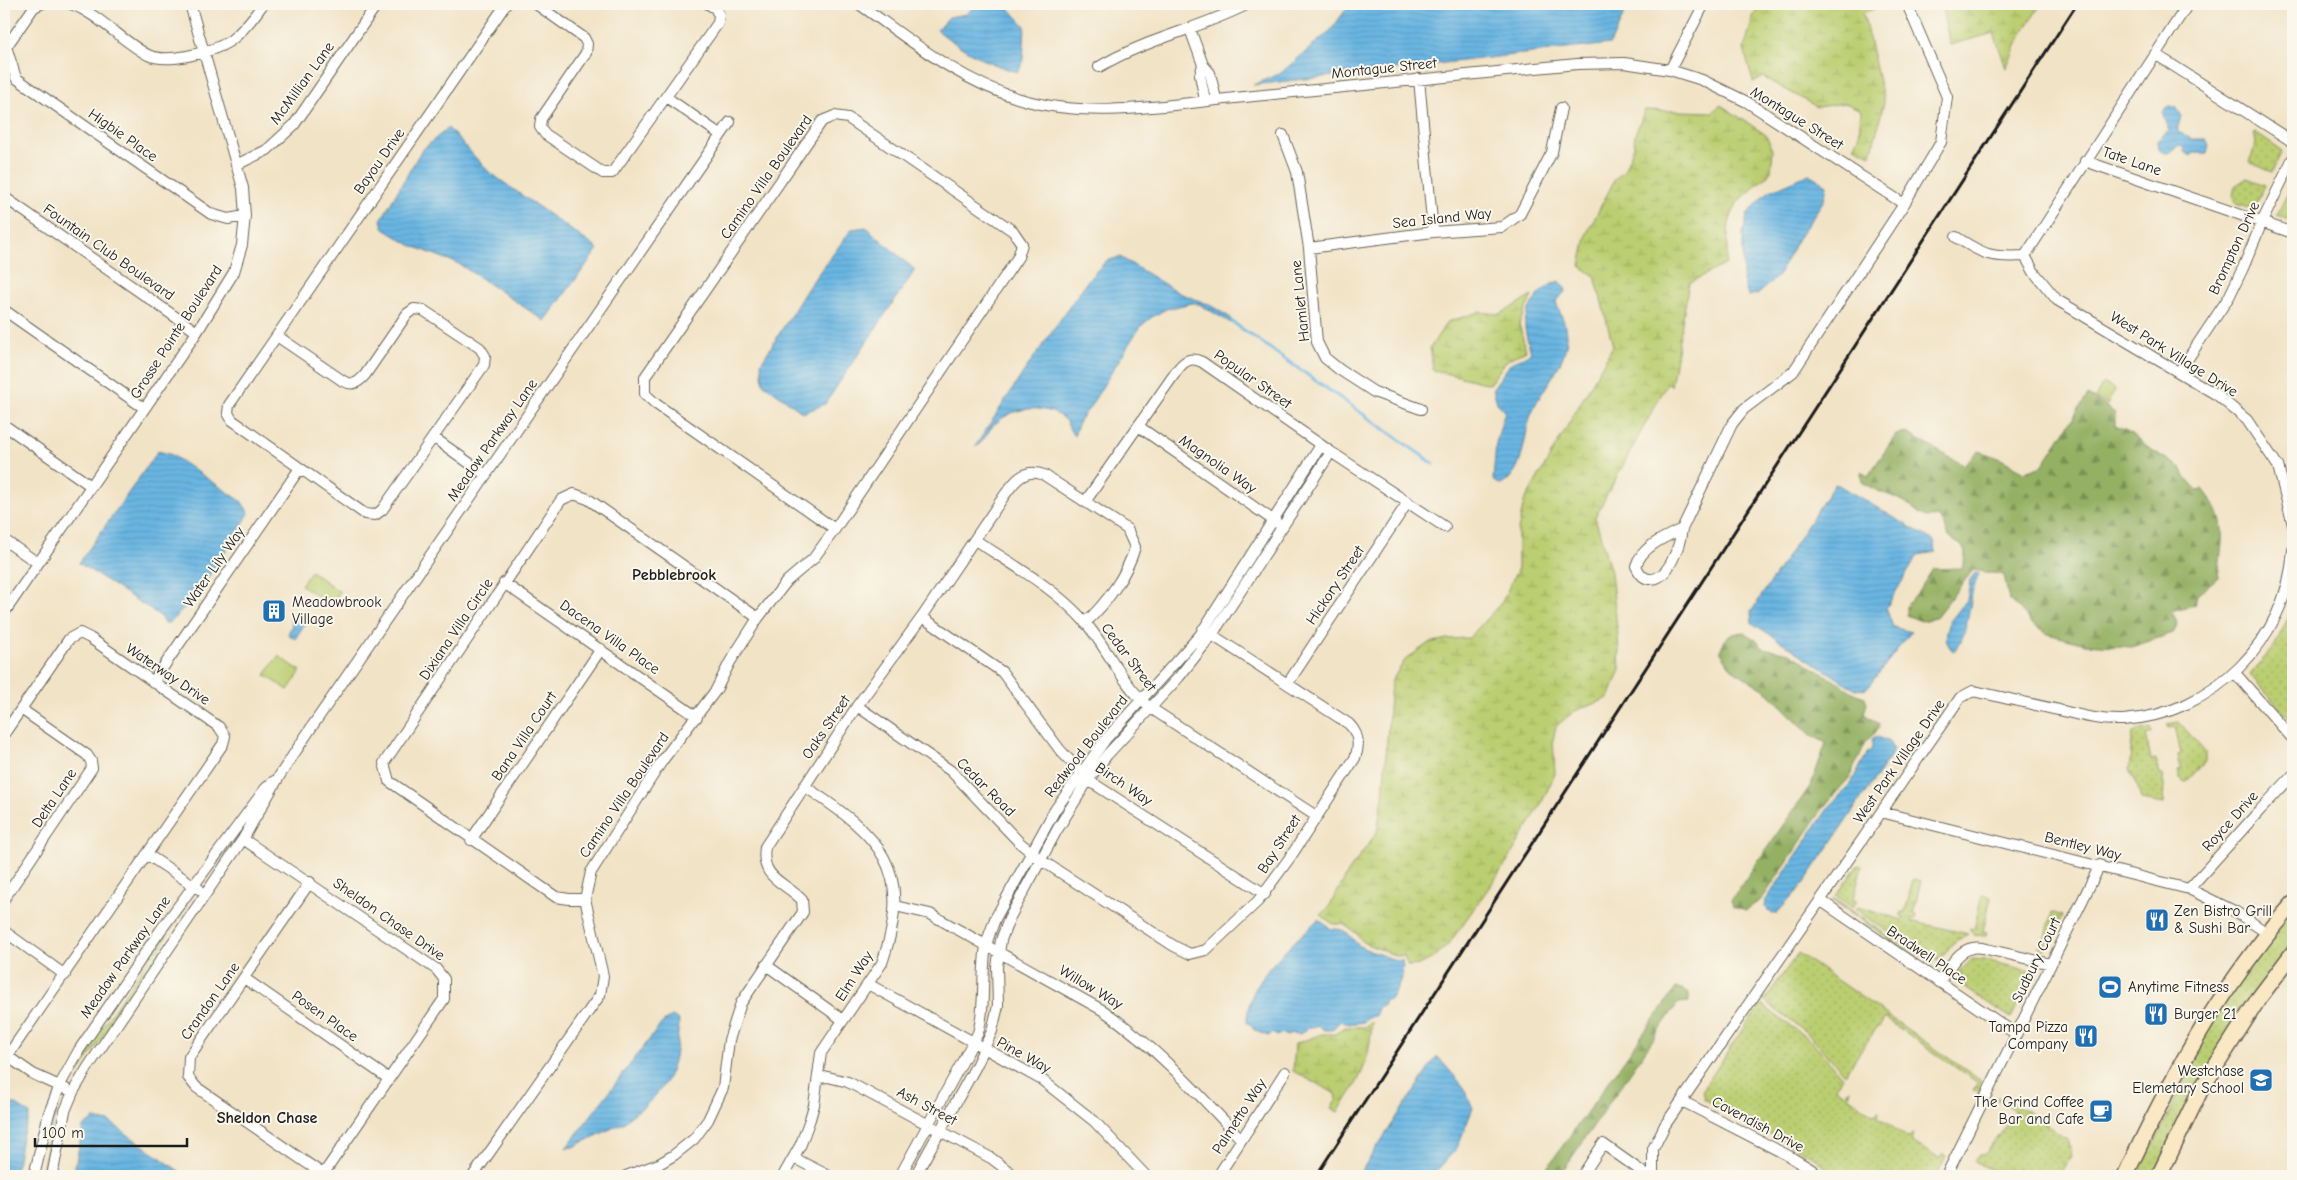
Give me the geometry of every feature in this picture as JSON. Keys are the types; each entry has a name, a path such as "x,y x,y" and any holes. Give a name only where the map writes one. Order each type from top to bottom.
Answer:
{"main road":[{"path":"2125,1176 2153,1117 2204,1025 2267,933 2293,904"},
{"path":"2159,1176 2200,1091 2259,998 2293,953"}],"street":[{"path":"4,46 34,7 41,4"},
{"path":"71,4 150,56 173,58 204,51 229,41 252,20 264,4"},
{"name":"Grosse Pointe Boulevard","path":"4,613 197,332 234,272 242,245 245,216 243,188 190,4"},
{"name":"McMillian Lane","path":"236,165 267,150 294,125 377,4"},
{"name":"Bayou Drive","path":"277,336 343,382 354,384 365,375 407,314 414,309 423,310 480,348 485,356 484,365 382,510 375,515 365,514 232,420 228,413 229,405 506,4"},
{"path":"536,4 584,38 587,44 586,53 541,119 540,128 545,134 603,173 612,173 718,23 719,15 715,8 708,4"},
{"name":"Montague Street","path":"859,4 962,76 1018,98 1092,110 1577,64 1624,63 1670,70 1702,80 1747,102 1904,204"},
{"path":"1099,67 1117,56 1190,29 1248,4"},
{"path":"1670,70 1704,4"},
{"path":"1682,529 1643,552 1638,558 1636,566 1643,576 1648,579 1658,579 1664,573 1680,540 1682,529 1732,424 1744,409 1793,372 1904,204 1941,142 1947,97 1907,4"},
{"name":"Tate Lane","path":"2188,4 2085,161 2262,222"},
{"path":"1190,29 1203,65 1210,73 1216,99"},
{"name":"Higbie Place","path":"4,46 16,78 211,214 228,219 245,216"},
{"path":"2155,54 2293,142"},
{"path":"1203,65 1200,75 1205,100"},
{"path":"1419,79 1433,232"},
{"path":"666,97 721,134"},
{"name":"Sea Island Way","path":"1309,248 1433,232 1492,229 1502,226 1520,214 1552,152 1561,108"},
{"name":"Camino Villa Boulevard","path":"473,1176 600,995 603,976 585,899 587,885 597,861 662,761 716,690 730,662 758,618 787,581 813,559 835,529 1018,257 1022,244 1013,231 848,118 834,116 822,121 645,377 645,394 656,404 835,529"},
{"name":"Meadow Parkway Lane","path":"52,1176 65,1111 73,1092 243,838 280,775 730,122"},
{"name":"Hamlet Lane","path":"1283,135 1297,172 1309,248 1316,342 1325,358 1374,392 1420,409"},
{"name":"Brompton Drive","path":"2178,372 2229,297 2293,158"},
{"path":"1956,237 1980,252 2003,257 2026,256 2085,161"},
{"name":"Fountain Club Boulevard","path":"4,197 197,332"},
{"path":"2262,222 2293,234"},
{"name":"West Park Village Drive","path":"2026,256 2034,272 2057,300 2217,395 2247,420 2278,466 2293,525"},
{"path":"4,310 144,408"},
{"name":"Popular Street","path":"1085,502 1182,363 1194,359 1202,362 1331,452 1445,527"},
{"path":"4,425 91,486"},
{"name":"Magnolia Way","path":"1138,426 1282,527"},
{"path":"434,437 486,475"},
{"name":"Redwood Boulevard","path":"1208,632 1273,520 1321,445"},
{"name":"Redwood Boulevard","path":"900,1176 973,1043 983,1012 986,945 995,919 1055,810 1145,704 1179,677 1331,452"},
{"name":"Water Lily Way","path":"153,682 300,468"},
{"name":"Oaks Street","path":"626,1176 649,1172 685,1148 701,1131 714,1111 723,1088 728,1040 742,1003 766,965 799,922 804,908 802,900 798,895 770,874 764,860 765,847 858,706 1014,483 1025,474 1034,472 1044,475 1127,529 1135,548 1131,562 1098,611 1085,623"},
{"name":"Dixiana Villa Circle","path":"585,899 568,899 556,896 471,840 389,781 384,764 561,500 574,494 588,499 758,618"},
{"name":"Hickory Street","path":"1288,683 1408,502"},
{"path":"4,540 38,563"},
{"name":"Cedar Street","path":"975,540 1054,593 1085,623 1145,704 1316,816"},
{"name":"West Park Village Drive","path":"1653,1176 1653,1149 1664,1125 1960,698 1973,691 2088,717 2122,720 2172,709 2202,696 2234,673 2254,654 2265,638 2291,582 2293,550"},
{"name":"Dacena Villa Place","path":"504,584 601,648 697,717"},
{"name":"Birch Way","path":"922,617 1002,672 1060,750 1085,776 1265,894"},
{"name":"Bay Street","path":"1041,860 1174,946 1190,954 1200,952 1214,944 1265,894 1355,758 1358,751 1358,739 1349,724 1208,632"},
{"name":"Waterway Drive","path":"4,734 69,639 76,634 90,638 219,727 225,736 223,744 148,855 65,975 5,1057"},
{"name":"Bana Villa Court","path":"471,840 601,648"},
{"path":"2234,673 2293,739"},
{"name":"Cedar Road","path":"858,706 951,772 1041,860"},
{"name":"Delta Lane","path":"4,899 92,768 91,761 87,755 21,709"},
{"name":"Meadow Parkway Lane","path":"34,1176 49,1113 60,1086 79,1050 194,885 265,789 280,775"},
{"name":"Redwood Boulevard","path":"915,1176 992,1031 998,1006 998,952 1009,919 1085,776"},
{"name":"Royce Drive","path":"2189,889 2260,809 2293,776"},
{"name":"Elm Way","path":"782,1176 801,1144 812,1112 821,1053 882,963 888,946 895,906 894,886 882,852 853,820 804,786"},
{"name":"Bentley Way","path":"1881,812 2100,865 2189,889 2236,912 2267,933"},
{"name":"Sheldon Chase Drive","path":"243,838 436,969 444,979 444,999 322,1175"},
{"path":"148,855 206,893"},
{"name":"Sudbury Court","path":"1946,1176 2100,865"},
{"name":"Crandon Lane","path":"310,882 189,1057 188,1077 196,1087 322,1175"},
{"name":"Bradwell Place","path":"1820,900 2016,1034"},
{"name":"Willow Way","path":"895,906 930,914 1080,996 1128,1027 1182,1076 1241,1139"},
{"path":"4,931 65,975"},
{"path":"1939,982 1964,950 1970,947 2051,964"},
{"path":"766,965 843,1020"},
{"name":"Posen Place","path":"244,978 389,1079"},
{"name":"Pine Way","path":"868,984 1042,1080 1094,1121 1146,1176"},
{"path":"5,1057 33,1074 73,1092"},
{"name":"Palmetto Way","path":"1218,1176 1285,1072"},
{"name":"Ash Street","path":"818,1078 828,1077 848,1082 929,1123 991,1158 1015,1176"},
{"name":"Cavendish Drive","path":"1682,1101 1789,1156 1819,1176"},
{"path":"1582,1176 1602,1144 1648,1176"},
{"path":"794,1158 829,1176"}],"green space":[{"path":"1760,4 1886,4 1863,13 1884,102 1871,155 1854,147 1859,137 1861,110 1845,103 1817,107 1763,77 1753,82 1744,49 1753,17"},
{"path":"1941,4 2041,4 2020,37 2006,68 1994,33 1950,45"},
{"path":"1721,105 1766,135 1773,150 1771,172 1737,203 1729,222 1726,264 1689,283 1671,386 1667,384 1595,517 1611,572 1620,670 1609,698 1575,711 1556,726 1553,740 1555,774 1539,808 1505,865 1448,945 1433,958 1419,965 1408,966 1404,956 1397,956 1364,943 1356,933 1343,924 1333,924 1321,915 1329,907 1349,871 1377,832 1383,797 1391,682 1405,660 1429,643 1447,639 1469,638 1502,602 1518,568 1518,530 1524,502 1613,346 1595,276 1580,266 1587,233 1615,179 1624,171 1634,146 1635,134 1645,110 1712,112"},
{"path":"2254,132 2282,151 2272,172 2249,162 2256,144"},
{"path":"2247,178 2265,185 2254,209 2236,203 2233,196 2235,186"},
{"path":"2293,182 2293,222 2277,215"},
{"path":"1532,296 1519,324 1526,350 1507,360 1489,384 1433,370 1430,348 1447,322 1479,312 1500,314"},
{"path":"2103,383 2115,390 2107,405 2095,398"},
{"path":"2088,395 2115,413 2115,426 2129,432 2144,445 2181,468 2185,477 2197,490 2203,489 2212,501 2221,521 2222,541 2218,577 2197,595 2194,605 2171,611 2177,624 2173,633 2132,647 2085,644 2048,634 2029,622 2026,615 2009,600 2004,575 1973,570 1935,618 1921,621 1906,615 1906,606 1933,569 1961,568 1965,552 1960,545 1947,535 1945,525 1939,518 1924,516 1904,502 1867,485 1862,482 1861,472 1868,476 1896,435 1905,432 1963,465 1979,451 1999,458 2025,472 2042,466"},
{"path":"311,571 340,592 330,605 301,585"},
{"path":"2292,610 2293,723 2250,675 2275,645"},
{"path":"1743,632 1756,640 1763,648 1790,653 1856,694 1865,697 1867,703 1864,714 1879,724 1879,729 1867,740 1849,778 1826,804 1762,899 1746,910 1733,906 1731,900 1811,785 1826,743 1810,734 1765,690 1732,669 1720,651 1728,637"},
{"path":"278,656 301,671 288,690 265,675"},
{"path":"2179,722 2205,752 2205,762 2186,782 2180,778 2178,771 2181,770 2178,755 2181,754 2175,727 2168,728 2167,724"},
{"path":"2151,728 2152,733 2146,735 2151,760 2155,759 2159,775 2162,775 2164,785 2163,804 2141,800 2138,788 2129,770 2133,733 2137,730"},
{"path":"1858,865 1862,866 1853,900 1857,901 1852,907 1836,896"},
{"path":"1913,879 1921,881 1913,914 1916,915 1915,919 1911,918 1911,921 1968,934 1954,942 1940,959 1930,961 1855,909 1857,907 1903,920 1904,917 1901,916 1901,912 1905,912"},
{"path":"1982,895 1991,897 1983,931 1987,932 1986,936 1974,935 1970,931 1970,928 1974,929"},
{"path":"1833,900 1917,956 1916,958"},
{"path":"186,904 147,972 74,1077 72,1075 79,1061"},
{"path":"2293,910 2293,944 2274,968 2153,1176 2137,1176 2197,1059 2204,1034 2237,984"},
{"path":"2052,912 2062,916 2044,950 2038,948 2039,945 2044,945"},
{"path":"1798,953 1980,1080 1982,1084 1979,1092 1973,1091 1978,1083 1885,1018 1845,1074 1807,1033 1764,1001"},
{"path":"1972,959 1985,960 2034,972 2011,1018 1962,986 1963,978 1959,972"},
{"path":"1676,988 1682,989 1689,994 1689,1002 1678,1003 1559,1176 1541,1176"},
{"path":"1762,1005 1811,1041 1842,1077 1835,1088 1844,1094 1850,1089 1848,1096 1874,1115 1880,1111 1878,1117 1908,1138 1914,1133 1911,1141 1939,1159 1943,1154 1946,1156 1937,1176 1830,1176 1824,1166 1812,1156 1704,1099 1702,1091 1746,1024"},
{"path":"1372,1022 1369,1049 1363,1070 1338,1112 1331,1108 1337,1098 1336,1094 1293,1071 1295,1044 1322,1034 1335,1034 1345,1027 1366,1027"},
{"path":"1998,1096 2031,1113 2067,1139 2071,1156 2060,1176 2008,1176 1975,1163 1974,1161 1979,1155 1983,1155 1988,1151 2015,1111 1997,1099 1993,1105"},
{"path":"58,1104 53,1124 47,1176 41,1176 50,1131"}],"water":[{"path":"976,4 1005,4 1025,26 1023,62 1018,72 976,56 937,30 949,17 967,14"},
{"path":"1350,4 1629,4 1610,44 1253,85 1281,73 1331,30"},
{"path":"2170,106 2176,107 2181,115 2178,132 2190,137 2190,139 2206,139 2209,145 2207,153 2194,153 2191,156 2184,152 2184,148 2180,145 2168,153 2159,150 2158,140 2169,130 2163,114"},
{"path":"448,128 489,172 598,249 545,321 459,264 410,245 384,229 381,220 421,151"},
{"path":"1809,174 1827,185 1824,200 1797,240 1778,276 1757,294 1748,296 1743,281 1743,233 1748,213 1768,192"},
{"path":"866,227 915,270 825,404 803,413 763,383 761,363 809,286 852,229"},
{"path":"1120,257 1179,293 1208,304 1231,318 1231,323 1199,304 1192,303 1166,309 1143,324 1134,336 1088,410 1080,419 1074,436 1066,421 1056,414 1046,410 1027,409 1017,411 999,420 975,447 1023,373 1088,280 1106,261"},
{"path":"1560,281 1566,290 1556,302 1567,331 1566,346 1559,366 1532,412 1515,471 1501,485 1493,480 1496,443 1505,411 1497,403 1493,388 1511,363 1531,353 1525,329 1528,312 1531,305 1542,292"},
{"path":"158,451 172,455 241,501 249,513 197,592 173,619 165,624 159,615 79,563"},
{"path":"1835,483 1934,541 1936,552 1918,555 1886,608 1893,627 1911,632 1867,688 1856,690 1752,623 1751,612"},
{"path":"1975,573 1979,574 1973,591 1964,634 1953,651 1946,639 1948,624 1967,600 1970,580"},
{"path":"296,612 306,619 306,622 295,639 288,634 292,625 290,619"},
{"path":"1876,736 1889,742 1893,749 1891,755 1802,886 1777,913 1772,914 1765,907 1766,900 1829,807 1850,785 1868,752 1872,749 1872,739"},
{"path":"1318,919 1331,929 1338,929 1347,933 1363,948 1397,961 1402,960 1402,976 1393,995 1390,1000 1385,1000 1383,1006 1379,1006 1375,1016 1368,1017 1364,1022 1349,1024 1340,1021 1332,1030 1324,1030 1318,1026 1308,1027 1300,1034 1291,1033 1286,1036 1282,1033 1277,1036 1273,1033 1268,1036 1253,1029 1252,1025 1247,1023 1249,1007 1254,992 1262,978 1283,953"},
{"path":"672,1016 679,1020 675,1055 670,1074 658,1092 646,1105 625,1122 573,1147 566,1148 662,1023"},
{"path":"1437,1056 1463,1086 1473,1108 1457,1148 1432,1176 1358,1176"},
{"path":"4,1104 15,1104 30,1114 22,1137 15,1176 4,1176"},
{"path":"94,1119 110,1122 186,1176 73,1176 83,1127"}],"waterway":[{"path":"1231,321 1434,464"}],"railway":[{"path":"1316,1176 2077,4"}],"place":[{"name":"Meadowbrook Village","path":"274,611"},
{"name":"Zen Bistro Grill & Sushi Bar","path":"2157,920"},
{"name":"Anytime Fitness","path":"2110,987"},
{"name":"Burger 21","path":"2156,1014"},
{"name":"Tampa Pizza Company","path":"2086,1036"},
{"name":"Westchase Elemetary School","path":"2261,1080"},
{"name":"The Grind Coffee Bar and Cafe","path":"2101,1111"}],"district":[{"name":"Pebblebrook","path":"674,575"},
{"name":"Sheldon Chase","path":"267,1118"}]}
